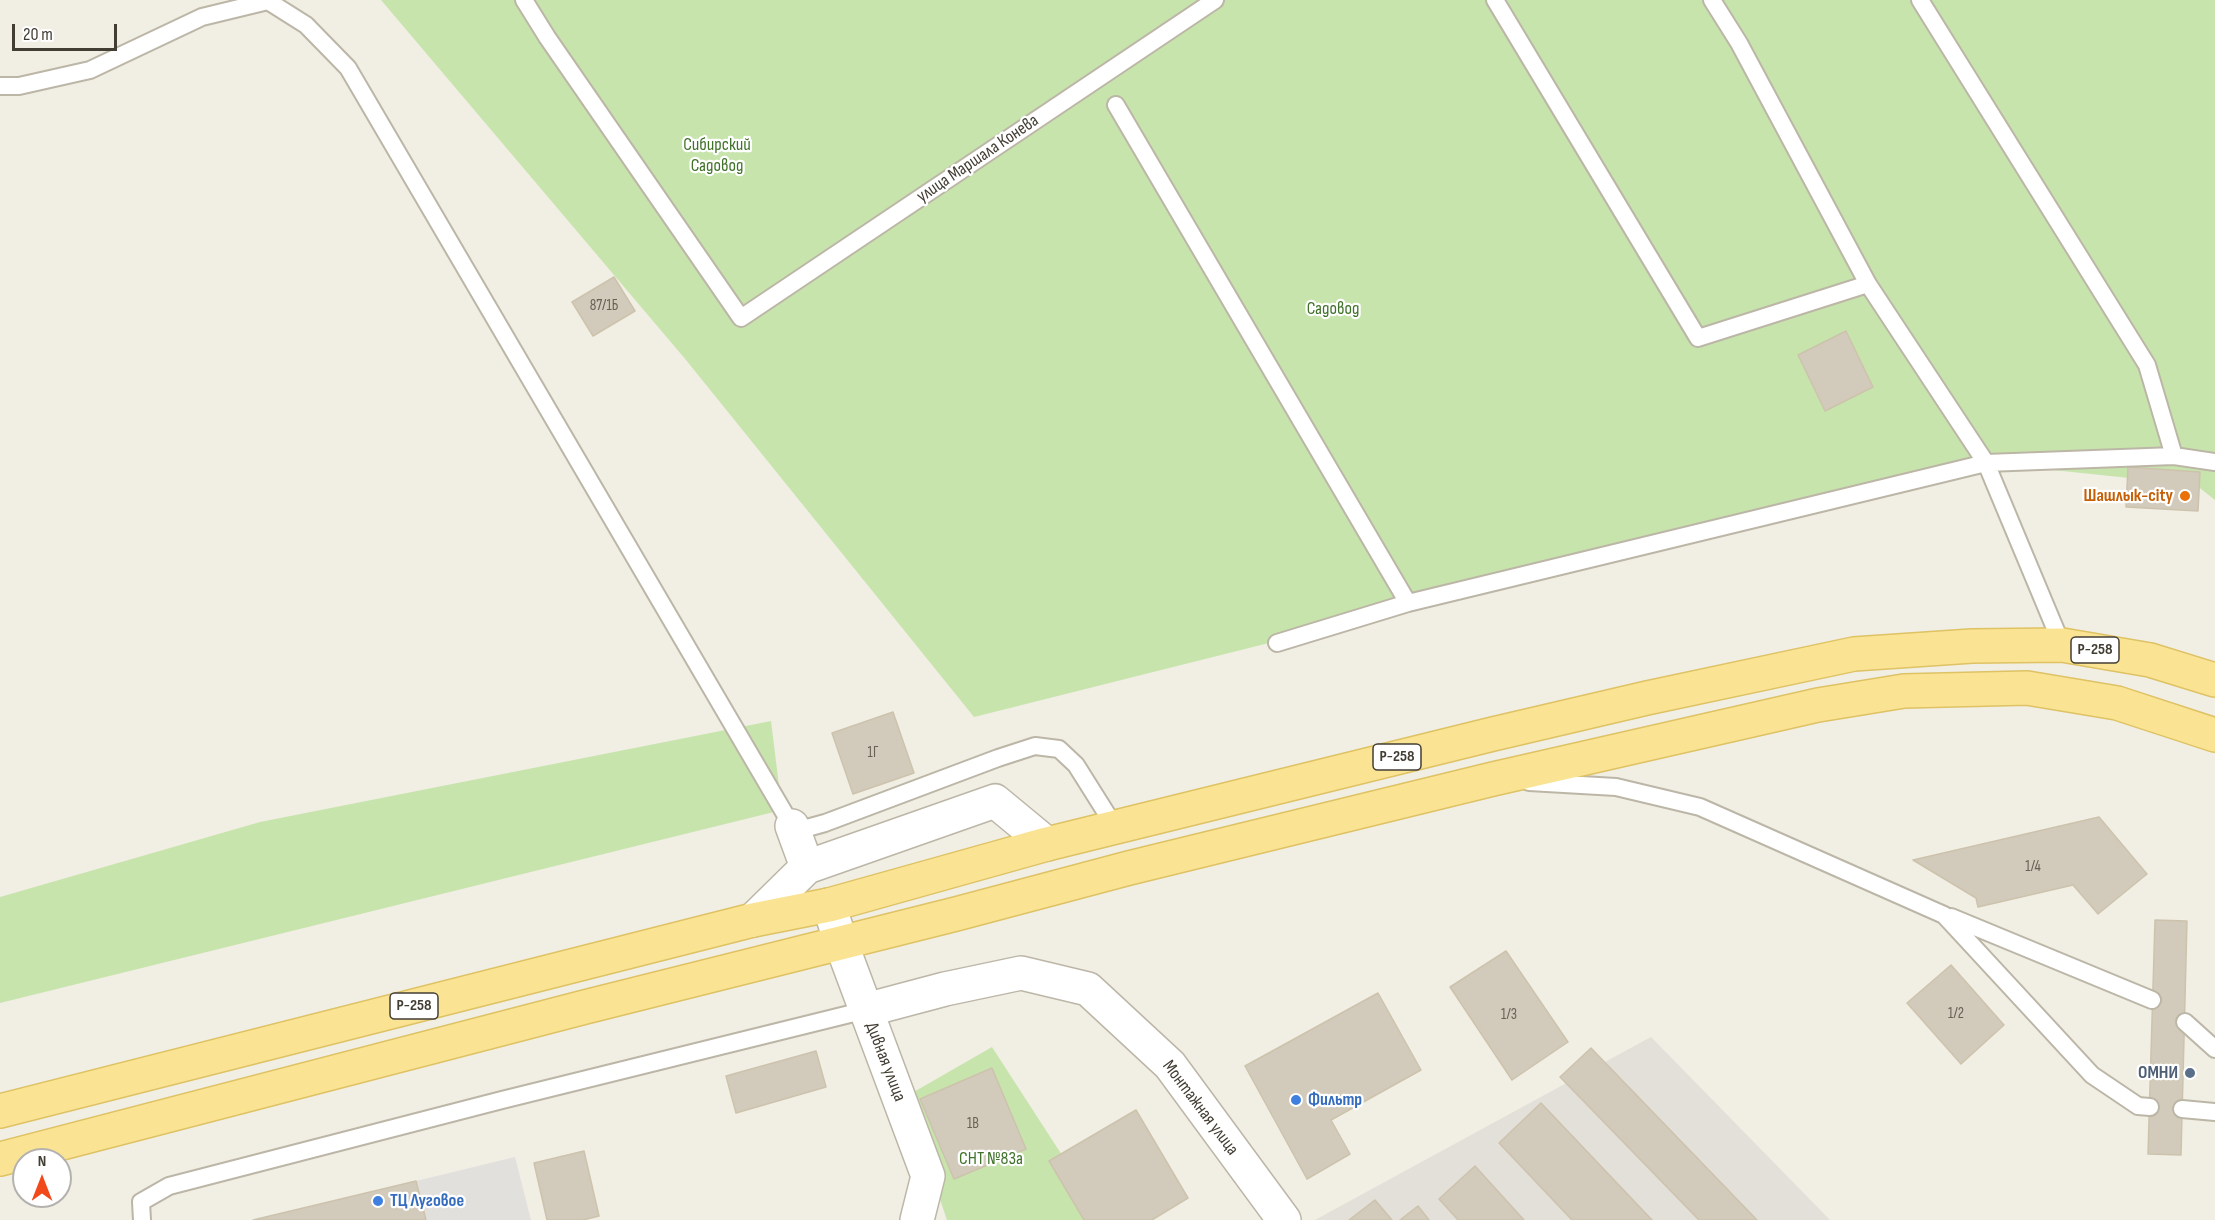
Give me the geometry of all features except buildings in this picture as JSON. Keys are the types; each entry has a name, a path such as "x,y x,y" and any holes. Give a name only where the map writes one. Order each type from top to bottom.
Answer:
{"main road":[{"name":"Р-258","path":"0,1111 753,920 829,904 1115,827 1635,700 1854,654 1972,646 2062,645 2150,660 2215,680"},
{"path":"0,1159 1130,868 1493,780 1818,705 1904,691 2026,688 2116,703 2215,735"}],"street":[{"path":"753,920 807,867 995,801 1047,844"},
{"path":"792,826 807,867"},
{"name":"Дивная улица","path":"829,904 841,943 928,1176 917,1220"},
{"name":"Монтажная улица","path":"866,1010 945,989 1020,974 1088,989 1170,1065 1284,1220"}],"lane":[{"name":"улица Маршала Конева","path":"524,0 741,318 1215,0"},
{"path":"1495,0 1698,338 1868,284"},
{"path":"1712,0 1739,43 1868,284 1986,463 2062,645"},
{"path":"1920,0 2147,365 2174,456"},
{"path":"0,86 19,86 90,70 202,17 268,1 306,25 348,68 792,826 807,828 825,823 1035,746 1059,748 1076,765 1115,827"},
{"path":"1116,105 1408,603"},
{"path":"1277,643 1408,603 1986,463 2174,456 2215,462"},
{"path":"1493,780 1616,787 1700,807 1944,915 2152,1000"},
{"path":"1944,915 2092,1075 2138,1106 2150,1107"},
{"path":"142,1220 141,1202 169,1186 502,1100 866,1010"},
{"path":"2185,1022 2215,1048"},
{"path":"2182,1109 2215,1112"}],"shaded area":[{"path":"1651,1037 1830,1220 1315,1220"},
{"path":"515,1157 531,1220 426,1220 416,1181"}],"green space":[{"name":"Садовод","path":"381,0 2215,0 2215,500 2196,485 1986,463 974,717 686,360"},
{"path":"771,721 782,810 0,1003 0,897 260,822"},
{"name":"СНТ №83а","path":"992,1047 1104,1220 947,1220 905,1097"}],"place":[{"name":"Шашлык-city","path":"2185,496"},
{"name":"ОМНИ","path":"2190,1073"},
{"name":"Фильтр","path":"1296,1100"},
{"name":"ТЦ Луговое","path":"378,1201"}],"park label":[{"name":"Сибирский Садовод","path":"717,155"}]}
